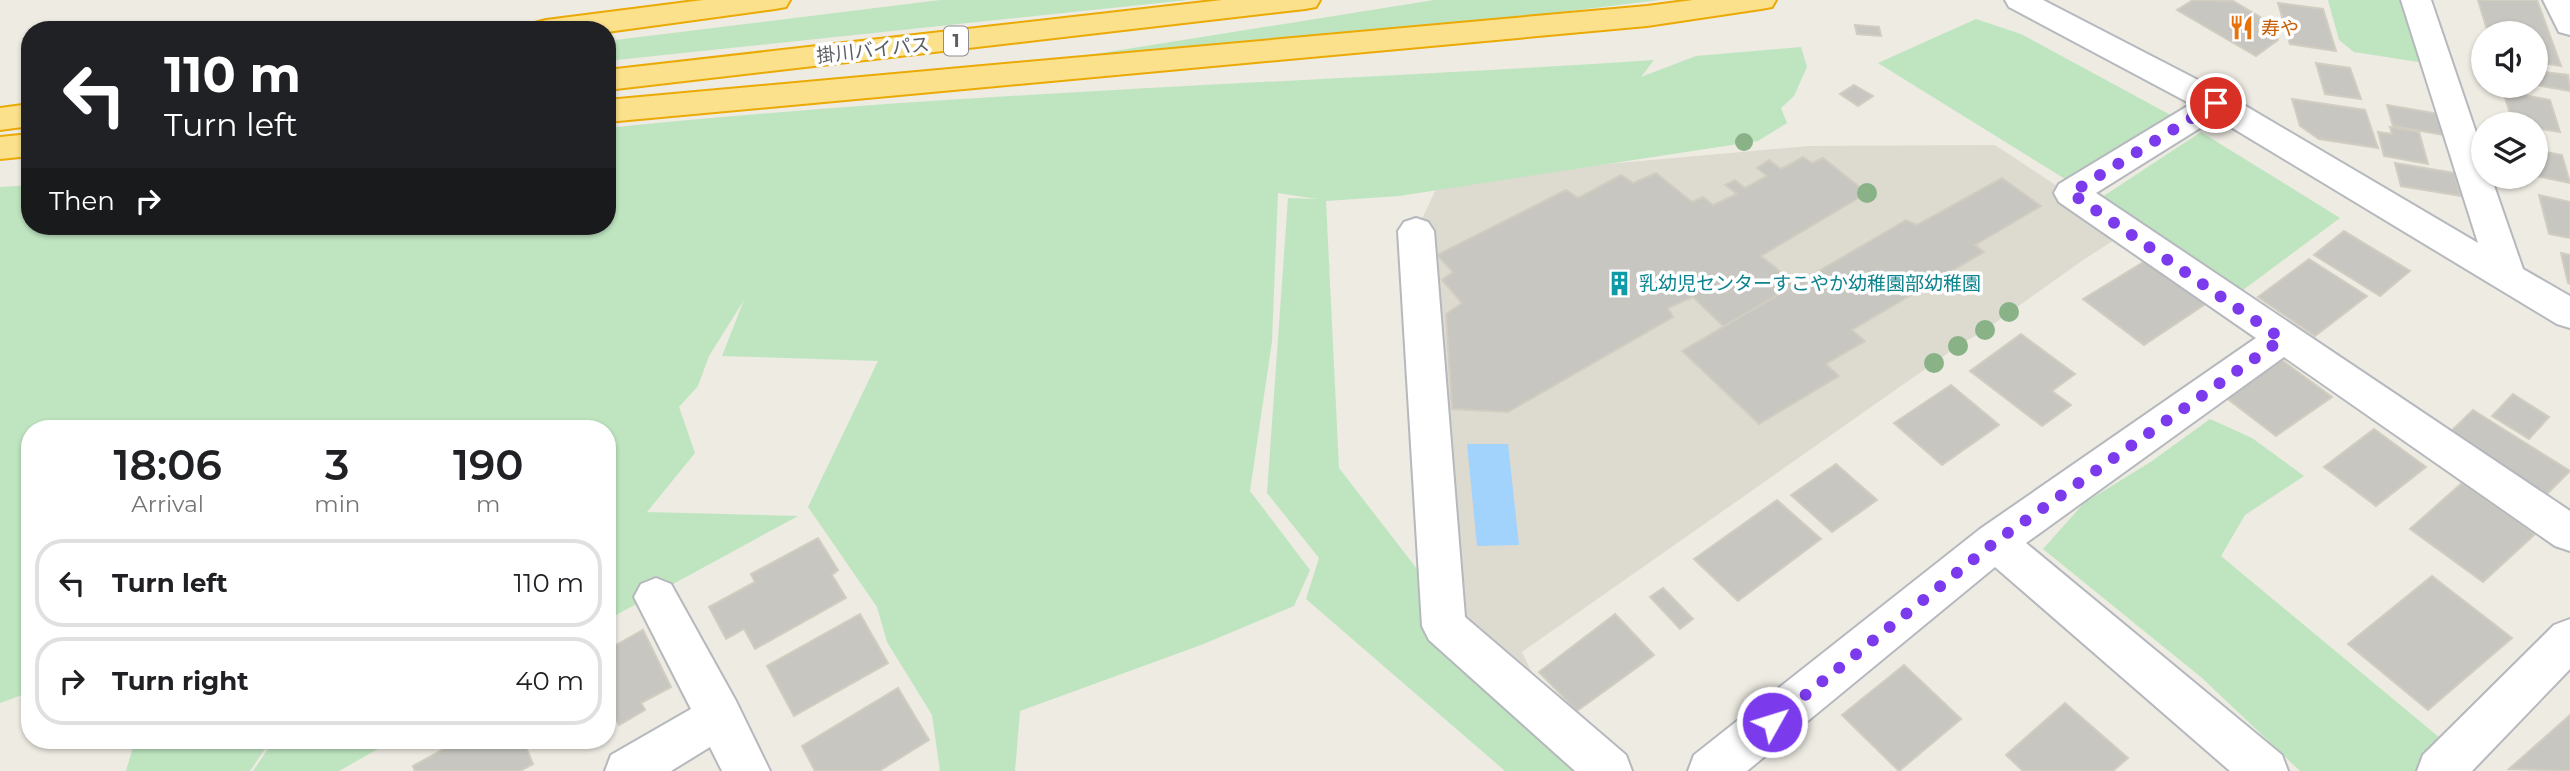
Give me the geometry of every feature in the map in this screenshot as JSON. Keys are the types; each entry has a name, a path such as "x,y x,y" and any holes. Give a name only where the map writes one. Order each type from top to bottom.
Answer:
{"highway":[{"path":"615,21 775,0"},
{"name":"掛川バイパス","path":"616,79 1306,0"},
{"path":"616,110 1647,16 1761,0"},
{"path":"0,119 21,116"},
{"path":"0,148 21,146"},
{"path":"0,169 21,167"}],"street":[{"path":"2020,0 2216,103 2570,314"},
{"path":"2416,0 2507,276"},
{"path":"2558,0 2570,25"},
{"path":"2216,103 2071,193 2570,533"},
{"path":"1416,231 1444,626 1609,771"},
{"path":"1711,771 1995,542 2282,339"},
{"path":"1995,542 2265,771"},
{"path":"656,597 747,771"},
{"path":"2440,771 2570,639"},
{"path":"628,771 720,716"}],"shaded area":[{"path":"1995,145 2127,232 1958,346 1522,652 1557,725 1456,636 1416,231 1441,179 1809,146"}],"green space":[{"path":"940,0 1188,0 616,60 616,40"},
{"path":"1434,0 1660,0 1321,41 1058,60"},
{"path":"2328,0 2408,0 2431,64 2354,52 2339,40"},
{"path":"1976,19 2021,34 2178,119 2070,182 1878,63"},
{"path":"1801,47 1807,67 1794,96 1781,108 1787,123 1758,141 1399,196 1326,201 1339,468 1424,578 1593,771 1505,771 1306,599 1319,558 1267,493 1288,198 1317,199 1278,193 1272,341 1250,491 1310,570 1294,606 1201,645 1020,711 1015,771 940,771 932,715 887,642 877,607 808,507 878,361 722,356 744,300 709,356 698,386 679,407 695,453 647,512 798,516 616,615 616,420 21,420 21,695 0,703 0,187 21,186 21,235 616,235 616,127 868,105 1654,60 1641,77 1696,56"},
{"path":"2201,132 2340,218 2239,293 2099,199"},
{"path":"2210,419 2252,438 2304,476 2245,515 2221,556 2458,753 2428,771 2300,771 2202,678 2043,549 2084,503 2152,461"},
{"path":"132,749 265,749 250,771 126,771"},
{"path":"268,749 378,749 339,771 253,771"}],"water":[{"path":"1467,444 1508,444 1519,545 1477,546"}],"building":[{"name":"寿や","path":"2193,0 2233,1 2272,24 2278,40 2256,56 2177,10"},
{"path":"2478,0 2537,0 2545,21 2484,21"},
{"path":"2278,3 2323,9 2336,51 2290,44"},
{"path":"1855,25 1879,27 1881,36 1857,34"},
{"path":"2548,30 2561,66 2548,64"},
{"path":"2316,63 2350,68 2361,99 2325,94"},
{"path":"2548,72 2568,75 2570,91 2548,87"},
{"path":"1854,85 1873,96 1858,106 1840,94"},
{"path":"2505,98 2550,100 2560,132 2548,130 2548,112 2510,112"},
{"path":"2292,99 2365,110 2378,148 2319,139 2300,126"},
{"path":"2387,105 2444,115 2450,136 2393,126"},
{"path":"2390,127 2419,132 2428,164 2384,156 2378,132 2392,134"},
{"path":"2548,152 2562,155 2570,183 2548,178"},
{"name":"乳幼児センターすこやか幼稚園部幼稚園","path":"1803,157 1812,163 1823,158 1867,193 1761,256 1797,285 1724,327 1693,297 1668,308 1673,317 1508,412 1452,409 1446,314 1462,303 1442,280 1453,272 1437,255 1566,190 1578,198 1621,175 1633,183 1656,173 1692,202 1703,197 1713,205 1737,194 1725,185 1735,180 1745,188 1767,176 1757,168 1769,160 1781,169"},
{"path":"2395,163 2454,173 2461,196 2401,186"},
{"path":"2002,178 2041,206 1975,245 1984,252 1852,330 1865,341 1826,364 1839,376 1759,424 1682,351 1906,220 1917,225"},
{"path":"2539,195 2570,202 2570,238 2549,234"},
{"path":"2344,231 2410,271 2380,296 2314,255"},
{"path":"2561,253 2570,255 2570,284 2568,283"},
{"path":"2309,259 2367,296 2315,336 2258,297"},
{"path":"2147,260 2207,303 2144,345 2083,299"},
{"path":"2021,334 2075,374 2052,391 2071,405 2042,426 1970,371"},
{"path":"2276,356 2332,397 2276,436 2220,393"},
{"path":"1951,385 1999,425 1942,465 1894,423"},
{"path":"2513,394 2549,417 2529,439 2492,416"},
{"path":"2473,410 2570,471 2546,495 2449,433"},
{"path":"2374,429 2426,467 2376,506 2324,467"},
{"path":"1836,464 1877,500 1832,532 1791,495"},
{"path":"2462,483 2535,534 2483,582 2410,529"},
{"path":"1777,500 1821,539 1738,601 1694,559"},
{"path":"818,538 838,570 832,575 846,598 755,649 744,629 726,639 709,607 755,582 751,574"},
{"path":"2432,576 2512,638 2428,710 2348,644"},
{"path":"1663,588 1693,619 1680,629 1650,597"},
{"path":"860,614 888,663 794,716 767,666"},
{"path":"1615,614 1654,655 1577,711 1539,672"},
{"path":"643,630 671,687 641,703 645,710 619,725 616,719 616,645"},
{"path":"1904,665 1961,719 1899,771 1842,715"},
{"path":"898,688 929,740 879,771 815,771 802,746"},
{"path":"2065,703 2128,758 2113,771 2023,771 2006,755"},
{"path":"2570,715 2570,771 2509,769"},
{"path":"444,749 527,749 533,764 520,771 415,771 413,766"}],"place":[{"name":"寿や","path":"2241,28"},
{"name":"乳幼児センターすこやか幼稚園部幼稚園","path":"1619,283"}],"route":[{"path":"1772,722 1995,542 2282,339 2071,193 2216,103"}]}
